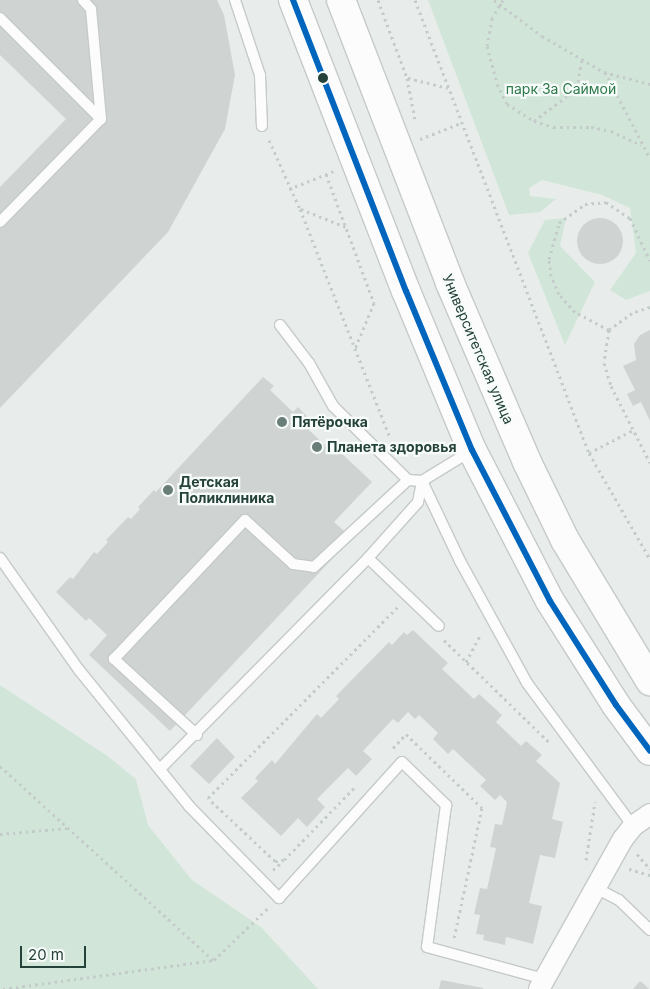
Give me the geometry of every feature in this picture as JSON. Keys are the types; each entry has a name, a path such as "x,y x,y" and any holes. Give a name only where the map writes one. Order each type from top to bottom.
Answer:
{"main road":[{"path":"293,0 406,291 472,450 550,601 616,705 650,751"},
{"name":"Университетская улица","path":"341,0 450,282 523,454 565,540 650,681"}],"street":[{"path":"542,984 633,826 650,814"}],"lane":[{"path":"0,222 100,119 91,9 83,0"},
{"path":"237,1 260,75 262,126"},
{"path":"0,18 100,119"},
{"path":"280,325 309,363 333,406 408,480 422,481 472,450"},
{"path":"197,735 114,659 245,520 292,564 314,568 408,480"},
{"path":"161,768 197,735 368,558 418,502 422,481"},
{"path":"422,481 460,561 526,683 633,826"},
{"path":"0,558 79,670 161,768 189,806 279,898 402,762 446,806 427,947 542,984"},
{"path":"368,558 439,630"},
{"path":"596,888 619,900 650,930"}],"path":[{"path":"378,0 407,78 416,122"},
{"path":"415,0 589,453 650,558"},
{"path":"494,0 500,6 604,72 650,84"},
{"path":"503,0 488,30 491,63 508,104 534,122 554,127 591,127 611,131 627,136 641,145"},
{"path":"534,122 567,96 578,82 582,59"},
{"path":"604,72 641,145 650,158"},
{"path":"407,78 448,88"},
{"path":"417,131 419,139"},
{"path":"326,174 374,303 354,352"},
{"path":"609,330 575,312 559,294 552,276 549,259 559,223 585,204 606,202 630,218 650,261"},
{"path":"300,209 346,226"},
{"path":"650,307 632,314 609,330 604,363 611,386 650,463"},
{"path":"589,453 633,430"},
{"path":"360,782 288,856 275,861 208,798 393,610 401,606"},
{"path":"466,662 490,617"},
{"path":"439,630 466,662 557,749"},
{"path":"386,755 406,734 482,808 453,944"},
{"path":"0,766 214,960"},
{"path":"0,834 68,828"},
{"path":"627,868 650,876"},
{"path":"3,989 214,960 279,898"}],"green space":[{"name":"парк За Саймой","path":"428,0 650,0 650,291 626,300 610,290 636,253 630,208 602,195 542,180 529,188 530,196 556,199 540,212 509,215"},
{"path":"566,218 560,246 595,282 565,345 528,253 545,220"},
{"path":"0,685 106,755 136,779 148,825 192,880 261,927 318,989 0,989"}],"building":[{"path":"0,0 217,0 224,15 235,75 225,129 168,232 0,408 0,187 66,119 0,55"},
{"path":"605,218 617,224 622,232 622,250 617,258 609,263 595,264 583,258 578,250 577,236 583,224 591,219"},
{"path":"650,330 650,421 641,402 633,406 627,394 635,390 623,366 636,360 634,344 640,335"},
{"path":"263,377 274,386 270,390 293,412 298,407 314,424 309,430 333,453 337,449 372,482 334,522 352,538 170,731 89,655 107,635 89,618 86,621 56,592 70,577 73,579 94,552 97,554 108,542 106,540 128,517 131,519 140,509 138,507 154,490 156,492"},
{"path":"413,630 448,663 442,669 474,699 479,694 502,715 496,722 521,746 526,741 542,755 536,761 560,783 552,819 563,822 555,858 540,855 529,903 542,906 533,944 506,937 505,945 483,940 484,935 476,934 480,915 474,914 480,888 487,889 496,848 490,847 495,824 502,825 507,802 500,795 495,800 480,786 486,780 453,749 448,754 433,739 438,733 419,715 415,719 408,712 398,723 393,719 363,751 372,759 356,776 348,768 317,799 325,807 307,827 298,818 281,836 241,798 258,781 255,778 272,760 275,764 317,714 321,718 339,699 336,696 389,642 392,645 404,632 407,635"},
{"path":"217,738 235,757 209,784 190,766"},
{"path":"441,980 483,988 483,989 439,989"},
{"path":"640,981 644,984 649,989 633,989"}],"transit line":[{"path":"293,0 406,291 472,450 550,601 616,705 650,751"}],"place":[{"name":"Пятёрочка","path":"282,422"},
{"name":"Планета здоровья","path":"317,447"},
{"name":"Детская Поликлиника","path":"168,490"}]}
